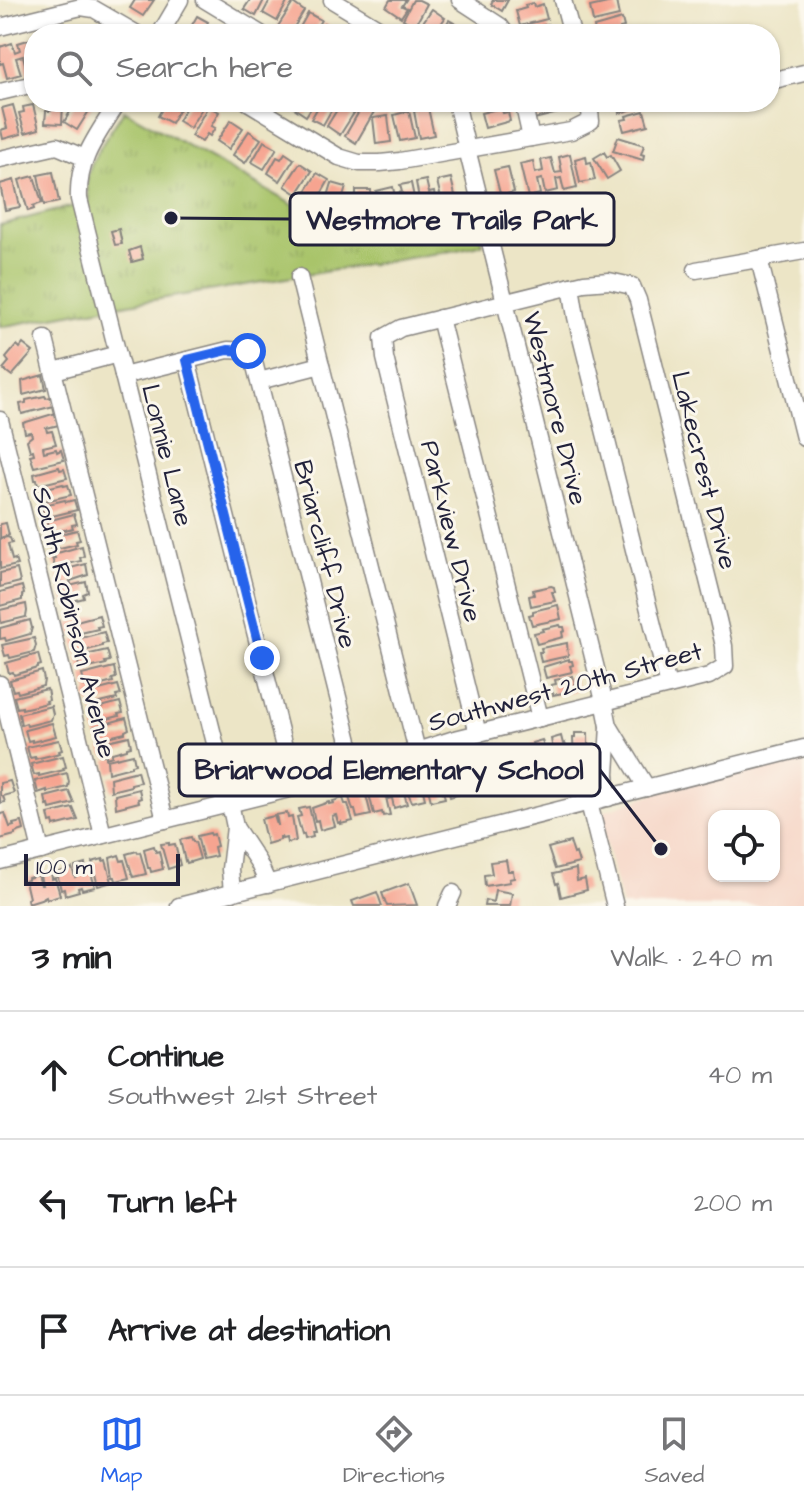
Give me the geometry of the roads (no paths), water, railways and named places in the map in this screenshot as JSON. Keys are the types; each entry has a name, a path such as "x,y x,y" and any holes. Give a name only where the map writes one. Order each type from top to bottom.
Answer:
{"street":[{"path":"166,24 180,0"},
{"path":"205,0 245,24"},
{"path":"332,0 372,24"},
{"path":"460,0 497,24"},
{"path":"563,0 569,24"},
{"path":"0,27 81,7 94,9 120,24"},
{"path":"780,79 804,73"},
{"path":"0,92 24,86"},
{"name":"Lonnie Lane","path":"112,112 85,158 79,178 79,199 230,803 235,827 230,869 232,893"},
{"path":"265,112 339,157 359,163 380,163 571,131 591,121 590,112"},
{"name":"Westmore Drive","path":"458,112 604,701 609,726 608,798"},
{"path":"525,112 531,138"},
{"path":"0,159 57,146 85,158"},
{"path":"696,270 804,251"},
{"path":"759,259 804,438"},
{"path":"299,277 417,751"},
{"name":"Lakecrest Drive","path":"571,286 609,281 632,286 638,300 724,646 725,666"},
{"path":"540,718 440,318 571,286 574,309 668,686"},
{"name":"Parkview Drive","path":"440,318 401,328 383,338 385,358 478,734"},
{"path":"45,339 165,820"},
{"name":"Briarcliff Drive","path":"187,360 228,350 248,351 255,366 356,769"},
{"path":"54,371 118,354"},
{"path":"123,376 187,360 294,787"},
{"path":"259,381 321,365"},
{"name":"South Robinson Avenue","path":"0,420 103,835"},
{"name":"Southwest 20th Street","path":"0,861 325,780 478,734 709,676 725,666"},
{"path":"0,684 41,851"},
{"name":"Westmore Drive","path":"609,726 647,788"},
{"path":"179,906 804,748"},
{"path":"589,803 615,906"},
{"name":"Lonnie Lane","path":"235,827 268,884"}],"place":[{"name":"Westmore Trails Park","path":"171,218"},
{"name":"Briarwood Elementary School","path":"661,849"}]}
